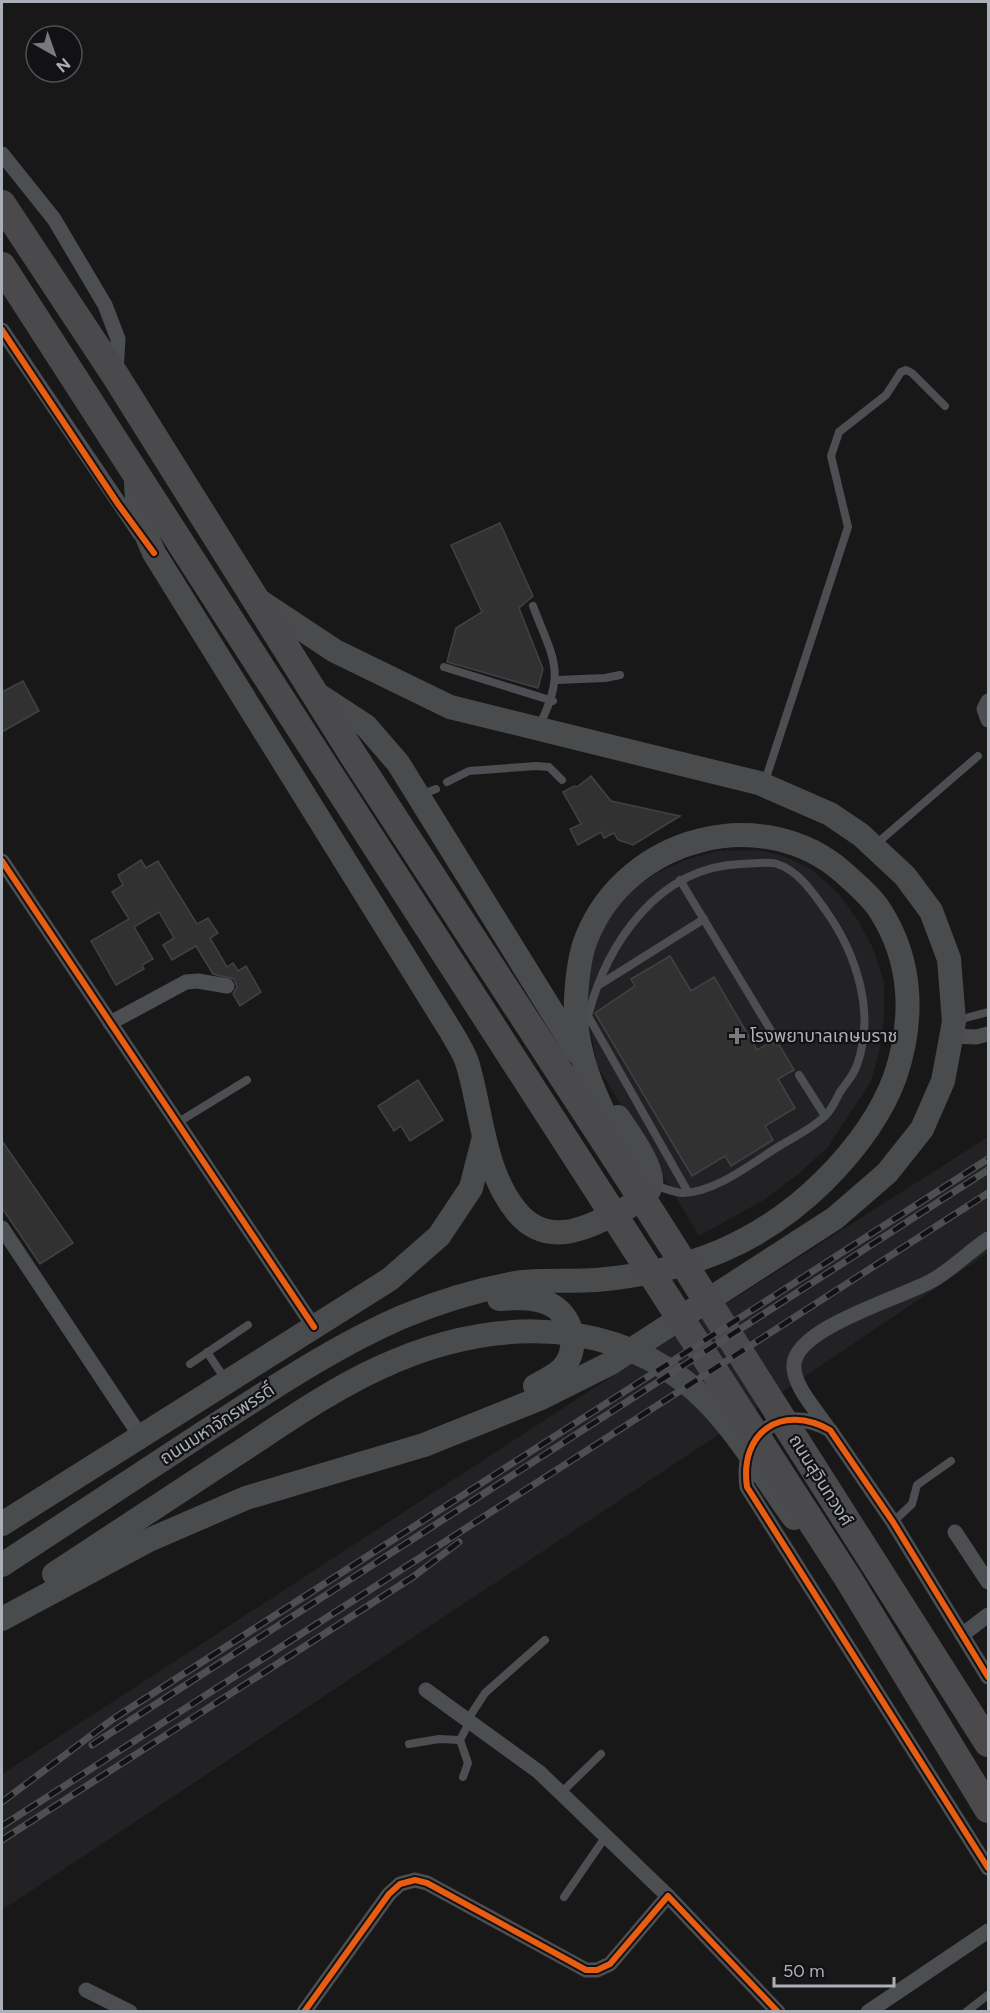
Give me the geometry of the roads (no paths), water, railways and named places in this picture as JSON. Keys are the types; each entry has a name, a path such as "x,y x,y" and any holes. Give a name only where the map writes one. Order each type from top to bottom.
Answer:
{"highway":[{"name":"ถนนสุวินทวงศ์","path":"2,204 115,375 353,755 654,1217 988,1743"},
{"path":"2,266 327,774 849,1580 988,1809"}],"main road":[{"path":"136,477 136,505 139,520 154,553 450,1029 466,1061 484,1137 508,1199 533,1228 554,1233 582,1231 638,1202 651,1184 650,1173 639,1149 427,792 366,726 316,694"},
{"path":"2,1619 149,1540 246,1498 424,1445 541,1398 611,1363 835,1218 887,1173 922,1129 943,1081 952,1029 949,959 932,911 905,876 874,846 830,814 764,785 450,707 389,680 335,651 255,598"},
{"path":"444,1302 518,1283 597,1280 654,1271 706,1257 749,1240 783,1217 839,1166 867,1133 885,1102 905,1040 909,1008 907,978 901,953 878,907 833,863 788,842 760,834 728,835 688,844 639,868 618,889 587,937 579,968 576,1002 577,1034 584,1069 654,1217"},
{"path":"3,1521 141,1437 390,1279 439,1236 471,1188 484,1137"},
{"path":"424,1445 552,1377 563,1368 570,1356 573,1343 572,1330 566,1318 557,1308 545,1302 523,1298 444,1302"},
{"name":"ถนนมหาจักรพรรดิ์","path":"2,1565 289,1377 357,1339 444,1302"},
{"path":"2,1609 337,1390 417,1351 495,1333 560,1331 591,1336 622,1346 657,1362 685,1381 712,1406 816,1547 849,1580"}],"street":[{"path":"2,154 54,219 105,305 118,339 115,375"},
{"path":"2,330 118,504 154,553"},
{"path":"988,701 984,709 988,720"},
{"path":"2,861 314,1327"},
{"path":"110,1023 186,982 198,981 227,987"},
{"path":"952,1029 976,1037 988,1034"},
{"path":"2,1228 141,1437"},
{"path":"986,1668 962,1635 893,1522 796,1379 794,1364 797,1353 810,1340 843,1320 934,1280 988,1239"},
{"path":"830,1430 815,1422 798,1418 781,1421 766,1429 754,1440 747,1455 744,1470 747,1487 988,1868"},
{"path":"955,1532 988,1582"},
{"path":"962,1635 988,1615"},
{"path":"426,1690 513,1751 562,1792 668,1896 778,2012"},
{"path":"304,2012 389,1894 400,1884 415,1880 444,1890 586,1970 597,1970 610,1964 668,1896"},
{"path":"868,2012 988,1931"},
{"path":"86,1990 130,2012"}],"lane":[{"path":"764,785 848,526 831,456 839,432 886,395 901,372 906,370 945,406"},
{"path":"533,606 554,663 557,680 553,700 537,730"},
{"path":"444,667 553,700"},
{"path":"557,680 605,678 620,675"},
{"path":"874,846 978,756"},
{"path":"447,782 469,771 536,766 549,767 562,780"},
{"path":"651,1184 682,1193 701,1190 729,1176 825,1116 857,1067 864,1034 862,991 850,954 838,928 793,872 777,864 732,864 693,874 680,880 642,910 618,943 598,985 588,1016 688,1192"},
{"path":"680,880 776,1039 779,1040"},
{"path":"598,985 704,919"},
{"path":"952,1029 988,1012"},
{"path":"799,1075 825,1116"},
{"path":"177,1123 247,1080"},
{"path":"190,1364 248,1325"},
{"path":"207,1352 227,1382"},
{"path":"893,1522 912,1504 917,1485 951,1461"},
{"path":"463,1777 468,1763 460,1740 485,1693 545,1640"},
{"path":"410,1744 439,1739 460,1740"},
{"path":"562,1792 602,1754"},
{"path":"564,1897 606,1836"},
{"path":"966,2012 988,1995"}],"railway":[{"path":"2,1802 113,1719 988,1159"},
{"path":"92,1745 988,1170"},
{"path":"2,1826 988,1193"},
{"path":"2,1840 413,1577 459,1542"}],"place":[{"name":"โรงพยาบาลเกษมราช","path":"737,1036"}]}
